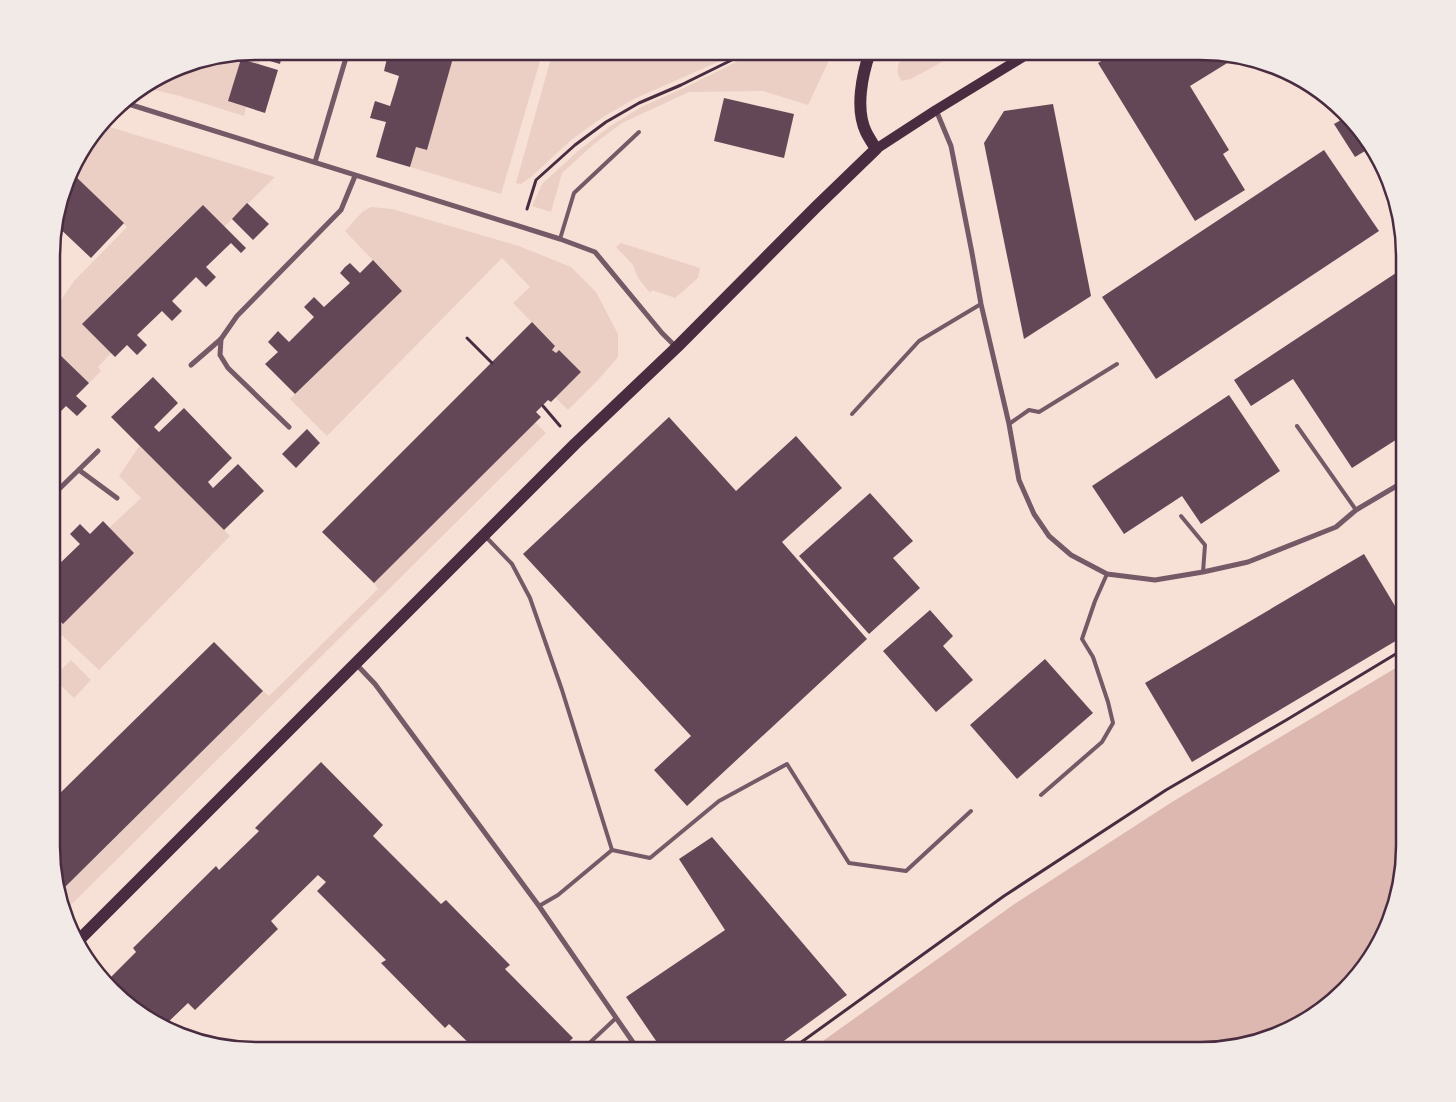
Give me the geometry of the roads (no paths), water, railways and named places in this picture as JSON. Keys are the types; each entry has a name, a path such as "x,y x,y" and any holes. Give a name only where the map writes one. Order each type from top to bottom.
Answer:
{"main road":[{"path":"867,60 863,71 861,113 865,131 876,149"},
{"path":"82,936 485,536 575,444 876,149 1018,60"}],"street":[{"path":"315,162 345,60"},
{"path":"132,105 560,239 595,252 676,347"},
{"path":"936,110 951,146 981,304 1019,480 1034,514 1049,536 1071,555 1107,574 1155,580 1203,572 1248,562 1327,530 1336,526 1356,510 1396,487"},
{"path":"190,365 221,340 237,316 341,210 355,176"},
{"path":"221,340 220,355 228,368 289,427"},
{"path":"60,488 98,451"},
{"path":"79,470 118,498"},
{"path":"355,664 375,684 539,906 633,1042"}],"lane":[{"path":"560,239 574,193 639,132"},
{"path":"852,414 919,340 981,304"},
{"path":"1008,424 1029,410 1039,412 1117,364"},
{"path":"1297,426 1356,510"},
{"path":"1181,516 1205,545 1203,572"},
{"path":"485,536 512,564 530,598 562,690 612,850"},
{"path":"1041,795 1102,742 1113,723 1093,658 1082,639 1094,601 1107,574"},
{"path":"612,850 650,858 719,800 787,764 850,863 906,871 971,811"},
{"path":"539,906 558,895 612,850"},
{"path":"590,1042 616,1018"}]}
